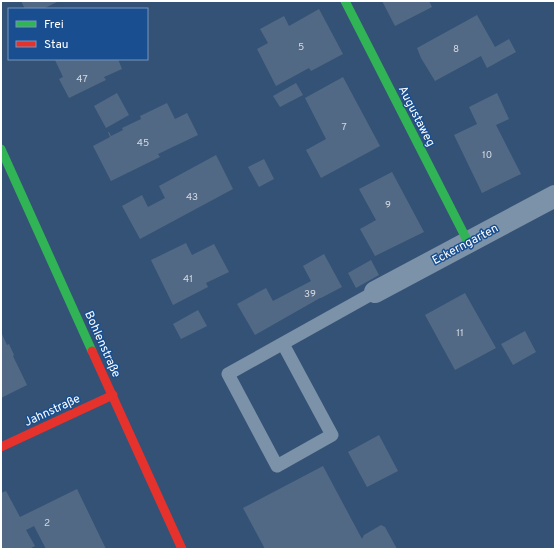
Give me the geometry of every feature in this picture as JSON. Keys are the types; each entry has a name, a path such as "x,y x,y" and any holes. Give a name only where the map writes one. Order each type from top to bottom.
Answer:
{"main road":[{"name":"Augustaweg","path":"345,1 468,242"},
{"name":"Bohlenstraße","path":"1,149 182,549"},
{"name":"Jahnstraße","path":"1,447 113,395"}],"street":[{"name":"Eckerngarten","path":"375,292 555,196"}],"lane":[{"path":"283,344 332,435 277,466 228,374 375,292"}],"building":[{"path":"21,1 59,1 45,8 24,8"},
{"path":"382,1 429,1 432,7 395,26"},
{"path":"319,9 343,54 311,71 309,68 276,86 257,49 268,43 260,29 284,16 289,26"},
{"path":"477,15 495,47 509,39 516,52 487,68 481,56 435,81 421,58 417,48"},
{"path":"55,60 118,60 122,69 104,77 106,80 69,98 59,79 63,77"},
{"path":"343,77 380,146 321,178 306,150 326,139 305,98"},
{"path":"296,83 303,95 280,107 273,96"},
{"path":"117,93 129,115 106,128 94,106"},
{"path":"497,93 509,119 496,125 521,174 482,193 454,135 477,124 469,107"},
{"path":"167,103 175,119 187,113 198,135 158,154 160,157 111,181 93,146 110,137 108,132 111,136 123,130 122,128 141,119 140,116"},
{"path":"216,155 233,189 140,239 122,206 142,195 148,207 165,198 159,186"},
{"path":"264,159 274,179 259,187 248,167"},
{"path":"392,172 424,232 375,256 360,229 376,220 359,189"},
{"path":"186,243 192,255 214,244 229,272 206,283 208,287 173,305 151,260"},
{"path":"324,254 342,287 255,335 237,304 266,288 273,301 311,281 303,266"},
{"path":"371,260 379,275 356,288 348,273"},
{"path":"465,293 496,348 455,370 425,315"},
{"path":"198,310 207,326 181,339 173,324"},
{"path":"525,331 536,352 513,365 501,344"},
{"path":"1,332 7,345 9,344 27,385 1,398"},
{"path":"379,435 398,471 367,487 348,452"},
{"path":"323,466 362,539 364,535 381,525 385,527 397,549 265,549 243,508"},
{"path":"77,489 106,549 46,549 34,526 26,530 35,546 29,549 1,549 1,493 6,491 20,517"}],"traffic: fast":[{"path":"345,1 468,242"},
{"path":"1,149 92,351"}],"traffic: jam":[{"path":"92,351 182,549"},
{"path":"1,447 113,395"}]}
